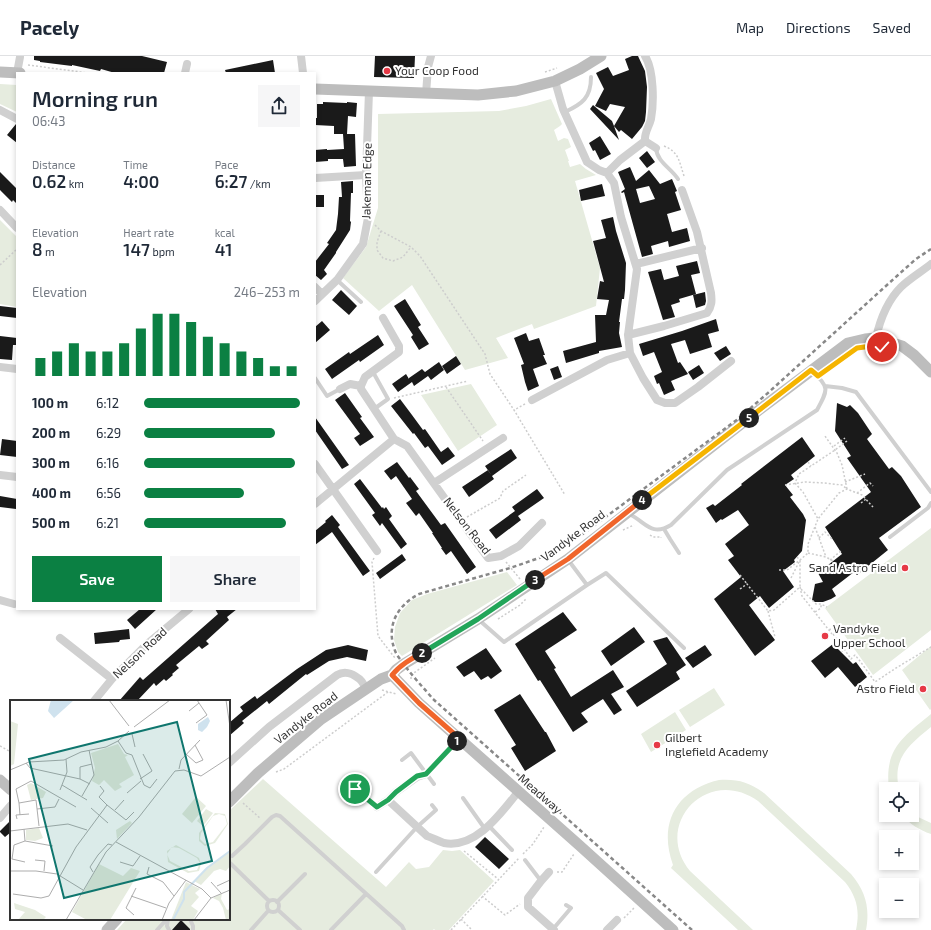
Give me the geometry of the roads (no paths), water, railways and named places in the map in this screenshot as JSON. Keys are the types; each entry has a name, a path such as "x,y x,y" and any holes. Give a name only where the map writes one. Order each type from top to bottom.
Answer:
{"street":[{"path":"301,56 303,72"},
{"path":"426,94 428,67 431,56"},
{"path":"316,89 478,95 516,91 555,81 580,69 601,56"},
{"path":"607,173 620,160 645,141 645,136 651,121 653,103 651,73 645,56"},
{"path":"185,72 187,64"},
{"path":"0,72 19,67"},
{"path":"555,81 565,112 587,162 599,170 607,173 614,184 621,217 637,269 628,335 630,352 642,378 657,400 665,404 675,403 731,361"},
{"name":"Jakeman Edge","path":"316,300 337,280 363,244 368,218 366,175 368,91"},
{"path":"0,110 16,118"},
{"path":"645,141 660,147"},
{"path":"316,178 366,175"},
{"path":"628,335 707,313 710,308 712,293 697,232 682,190"},
{"path":"0,210 16,227"},
{"path":"636,264 701,248"},
{"path":"876,338 881,319 894,294 931,264"},
{"path":"316,288 322,294"},
{"path":"340,389 350,384 361,386 365,377 399,352 399,346 383,318"},
{"name":"Vandyke Road","path":"234,800 258,773 320,720 381,678 392,675 401,666 482,623 568,559 811,370 848,343 876,338 902,346 914,355 931,372"},
{"path":"532,400 607,360 630,352"},
{"path":"0,367 16,369"},
{"name":"Nelson Road","path":"361,386 361,389 394,439 407,446 488,558 501,556 519,546 542,523"},
{"path":"434,483 503,438"},
{"path":"316,503 394,439"},
{"path":"316,465 377,551"},
{"path":"0,475 16,477"},
{"path":"0,600 14,604"},
{"name":"Nelson Road","path":"95,700 112,679 146,644 188,610"},
{"path":"60,638 112,679"},
{"path":"230,762 270,727 342,672 349,673 360,678 368,687"},
{"name":"Meadway","path":"392,675 408,687 419,703 673,930"},
{"path":"377,807 388,800 417,776 426,774"},
{"path":"0,780 10,789"},
{"path":"388,800 427,836 445,843 458,843 469,840 487,828 518,792"},
{"path":"0,818 10,806"},
{"path":"549,872 528,898 528,907 554,929"},
{"path":"107,930 116,920"},
{"path":"607,930 617,920"}],"lane":[{"path":"565,112 580,104 586,98 590,90 591,77"},
{"path":"660,147 657,154 661,161 674,173 678,179"},
{"path":"337,280 361,302"},
{"path":"626,513 636,517 654,530 664,529 672,525 727,470 817,410 825,395 825,386 818,376 811,370"},
{"path":"372,372 388,399 374,409"},
{"path":"316,380 327,396 340,389"},
{"path":"825,386 842,388 856,392 931,492"},
{"path":"890,537 928,508 931,504"},
{"path":"664,529 680,553"},
{"path":"568,559 587,585"},
{"path":"482,623 504,642 606,573 684,648"},
{"path":"402,760 411,753 434,784"},
{"path":"361,784 355,789 377,807"},
{"path":"463,798 487,828 512,850"},
{"path":"376,872 417,827 436,810 432,805"},
{"path":"277,902 274,900 269,901 230,863 232,859 230,854 245,844 265,823 276,815 283,818 402,926 404,930"},
{"path":"525,860 541,881"},
{"path":"277,902 305,874"},
{"path":"331,930 366,894"},
{"path":"268,911 266,906 269,901"},
{"path":"277,902 279,906 278,910 300,930"},
{"path":"554,929 571,908 566,905"},
{"path":"268,911 273,913 278,910"},
{"path":"251,930 268,911"},
{"path":"157,930 167,920"},
{"path":"168,920 167,926 169,930"},
{"path":"191,920 193,930"}],"railway":[{"path":"692,930 433,699 396,653 393,644 392,627 399,611 411,599 419,594 510,568 542,557 580,536 738,419 916,259 931,249"}],"place":[{"name":"Your Coop Food","path":"387,71"},
{"name":"Sand Astro Field","path":"905,568"},
{"name":"Vandyke Upper School","path":"825,636"},
{"name":"Astro Field","path":"923,689"},
{"name":"Gilbert Inglefield Academy","path":"657,745"}]}
